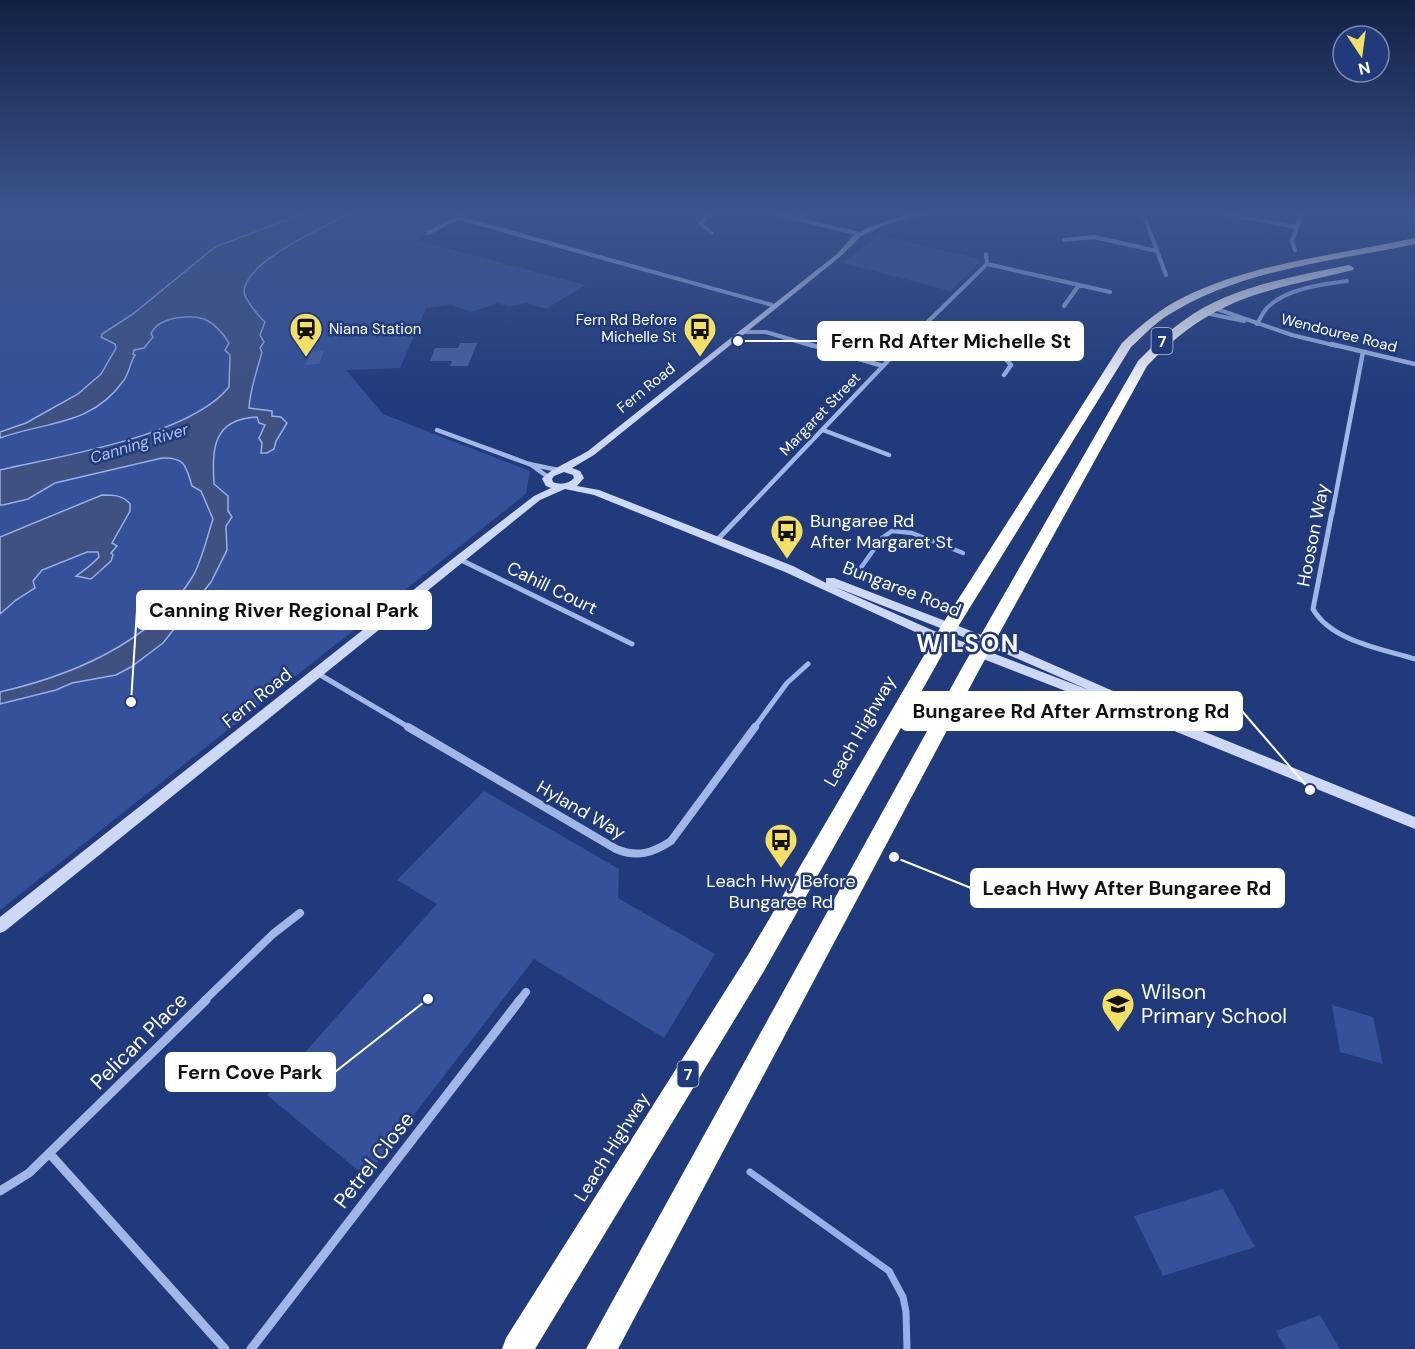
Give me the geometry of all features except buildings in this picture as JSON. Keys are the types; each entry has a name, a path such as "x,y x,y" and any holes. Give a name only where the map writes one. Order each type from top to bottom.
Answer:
{"highway":[{"name":"Leach Highway","path":"517,1349 756,963 946,633 1118,356 1160,315 1228,283 1259,276"},
{"name":"7","path":"600,1349 983,648 1142,363 1168,336 1206,310 1248,292 1318,276"},
{"path":"1143,331 1189,307 1206,310"}],"street":[{"path":"667,276 771,305"},
{"name":"Fern Road","path":"537,498 547,479 591,453 741,332 771,305 794,292 814,276"},
{"name":"Margaret Street","path":"717,540 915,333 975,276"},
{"path":"1039,276 1110,292"},
{"path":"1257,324 1265,310 1276,301 1335,282 1347,281"},
{"path":"1064,306 1079,285"},
{"name":"Wendouree Road","path":"1206,310 1233,313 1257,324"},
{"name":"Wendouree Road","path":"1206,310 1292,335 1415,364"},
{"path":"741,332 756,331 883,366"},
{"path":"915,333 1005,358 1011,364 1004,375"},
{"name":"Hooson Way","path":"1363,352 1313,609 1319,621 1332,629 1415,659"},
{"path":"823,429 889,454"},
{"path":"437,430 529,464 561,469 578,476"},
{"name":"Fern Road","path":"0,926 537,498 575,483 591,453"},
{"path":"529,464 547,479"},
{"name":"Bungaree Road","path":"578,476 596,492"},
{"name":"Bungaree Road","path":"547,479 564,487 596,492 789,569 882,613 946,633 1142,716 1164,722 1415,823"},
{"name":"Cahill Court","path":"459,559 632,644"},
{"name":"Hyland Way","path":"317,673 616,849 638,855 656,851 670,841 787,683 808,664"},
{"name":"Pelican Place","path":"0,1191 30,1173 273,934 300,913"},
{"name":"Petrel Close","path":"251,1349 526,992"},
{"path":"50,1154 225,1349"}],"shaded area":[{"path":"0,276 551,276 585,285 546,309 526,303 509,307 498,303 471,312 451,305 426,308 400,368 346,370 383,414 530,471 526,494 0,910"},
{"path":"893,276 966,276 951,291"},
{"path":"484,791 619,869 618,898 715,954 664,1038 534,959 366,1177 267,1095 437,904 397,880"},
{"path":"1332,1005 1373,1017 1383,1064 1340,1052"},
{"path":"1223,1189 1255,1247 1163,1276 1134,1216"},
{"path":"1320,1315 1340,1349 1286,1349 1276,1331"}],"water":[{"name":"Canning River","path":"180,276 251,276 244,292 253,308 265,322 260,335 264,342 260,348 262,352 252,387 249,408 272,411 272,416 281,417 287,423 274,449 267,453 261,453 262,443 259,438 265,425 259,423 257,417 242,419 231,424 218,438 214,459 214,484 228,496 228,511 232,517 226,526 227,550 211,582 163,643 131,667 116,675 72,683 56,690 0,704 0,692 55,676 108,653 133,638 176,600 193,576 202,556 213,519 201,491 192,486 186,468 176,459 162,458 55,483 28,499 0,505 0,470 89,451 155,431 185,419 210,404 229,387 230,355 225,350 229,343 224,336 204,319 174,318 155,328 151,334 153,337 144,348 134,350 135,355 124,380 98,406 68,420 0,438 0,432 26,423 78,394 101,374 116,348 115,344 101,337 102,334 133,314"},
{"path":"102,495 121,497 130,504 130,511 112,543 117,546 111,553 113,555 111,561 91,579 76,576 99,557 98,552 87,552 42,570 33,581 35,588 0,614 0,537"}],"waterway":[{"path":"860,569 882,538 892,531 912,533 963,553"},
{"path":"750,1172 889,1271 903,1297 906,1312 907,1349"}],"place":[{"name":"Fern Rd After Michelle St","path":"738,341"},
{"name":"Niana Station","path":"306,358"},
{"name":"Fern Rd Before Michelle St","path":"700,358"},
{"name":"Bungaree Rd After Margaret St","path":"787,560"},
{"name":"Canning River Regional Park","path":"131,702"},
{"name":"Bungaree Rd After Armstrong Rd","path":"1310,790"},
{"name":"Leach Hwy After Bungaree Rd","path":"894,857"},
{"name":"Leach Hwy Before Bungaree Rd","path":"781,869"},
{"name":"Fern Cove Park","path":"428,999"},
{"name":"Wilson Primary School","path":"1118,1033"}],"district":[{"name":"WILSON","path":"968,644"}]}
